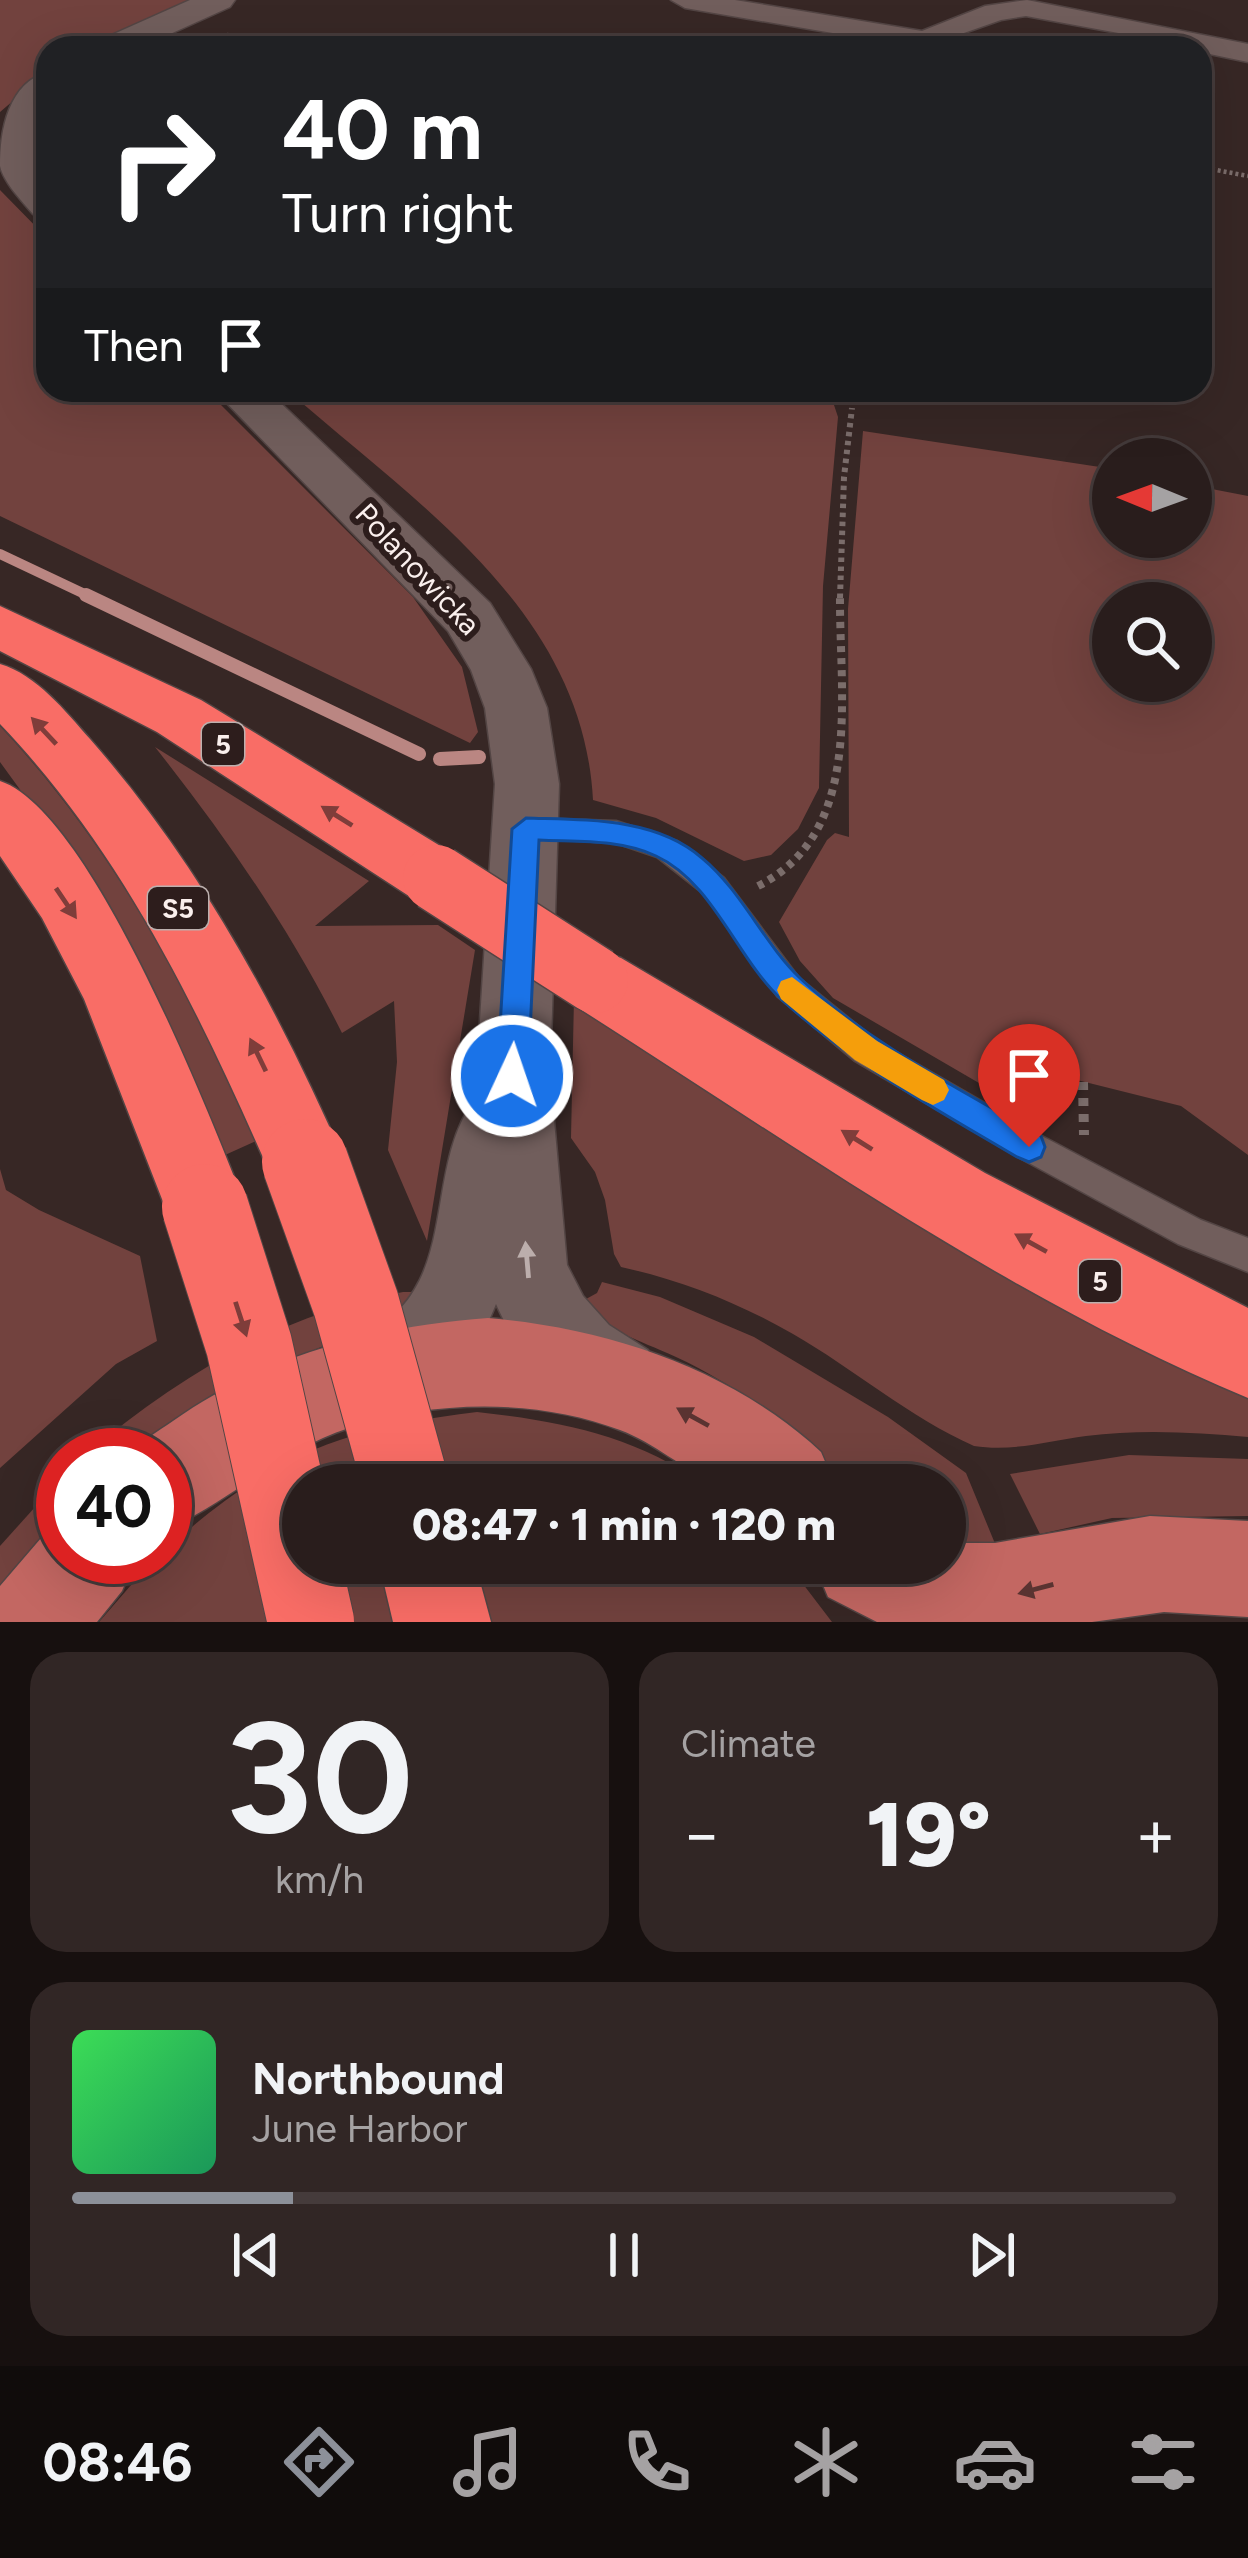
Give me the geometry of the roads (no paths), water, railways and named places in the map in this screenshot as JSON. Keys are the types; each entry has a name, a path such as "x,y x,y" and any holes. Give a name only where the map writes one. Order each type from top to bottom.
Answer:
{"highway":[{"name":"5","path":"0,626 179,716 956,1201 1088,1275 1248,1354"},
{"name":"S5","path":"0,686 80,771 155,871 224,987 305,1162 356,1304 400,1464"},
{"path":"0,806 80,922 161,1088 249,1345 311,1622"},
{"path":"432,1584 442,1622"}],"main road":[{"path":"192,1464 260,1417 318,1391 386,1370 503,1360 617,1381 660,1398 724,1434 762,1464"},
{"path":"892,1584 904,1592 994,1601 1150,1564 1248,1569"},
{"path":"34,1622 66,1584"},
{"path":"873,1584 898,1622"}],"street":[{"path":"137,36 218,0"},
{"path":"685,0 901,36"},
{"path":"935,36 995,12 1026,8 1164,36"},
{"path":"1212,46 1248,53"},
{"path":"36,96 16,117 8,143 18,174 36,193"},
{"name":"Polanowicka","path":"251,402 418,563 485,640 516,708 527,784 512,1076 525,1272 552,1327 578,1356 617,1381"},
{"name":"Polanowicka","path":"386,1370 426,1349 442,1327 465,1268 512,1076"}],"lane":[{"path":"526,829 616,832 667,849 714,886 788,987 866,1051 1045,1155 1190,1232 1248,1256"}],"waterway":[{"path":"0,554 93,598"},
{"path":"86,595 419,754"},
{"path":"440,759 479,757"}]}
